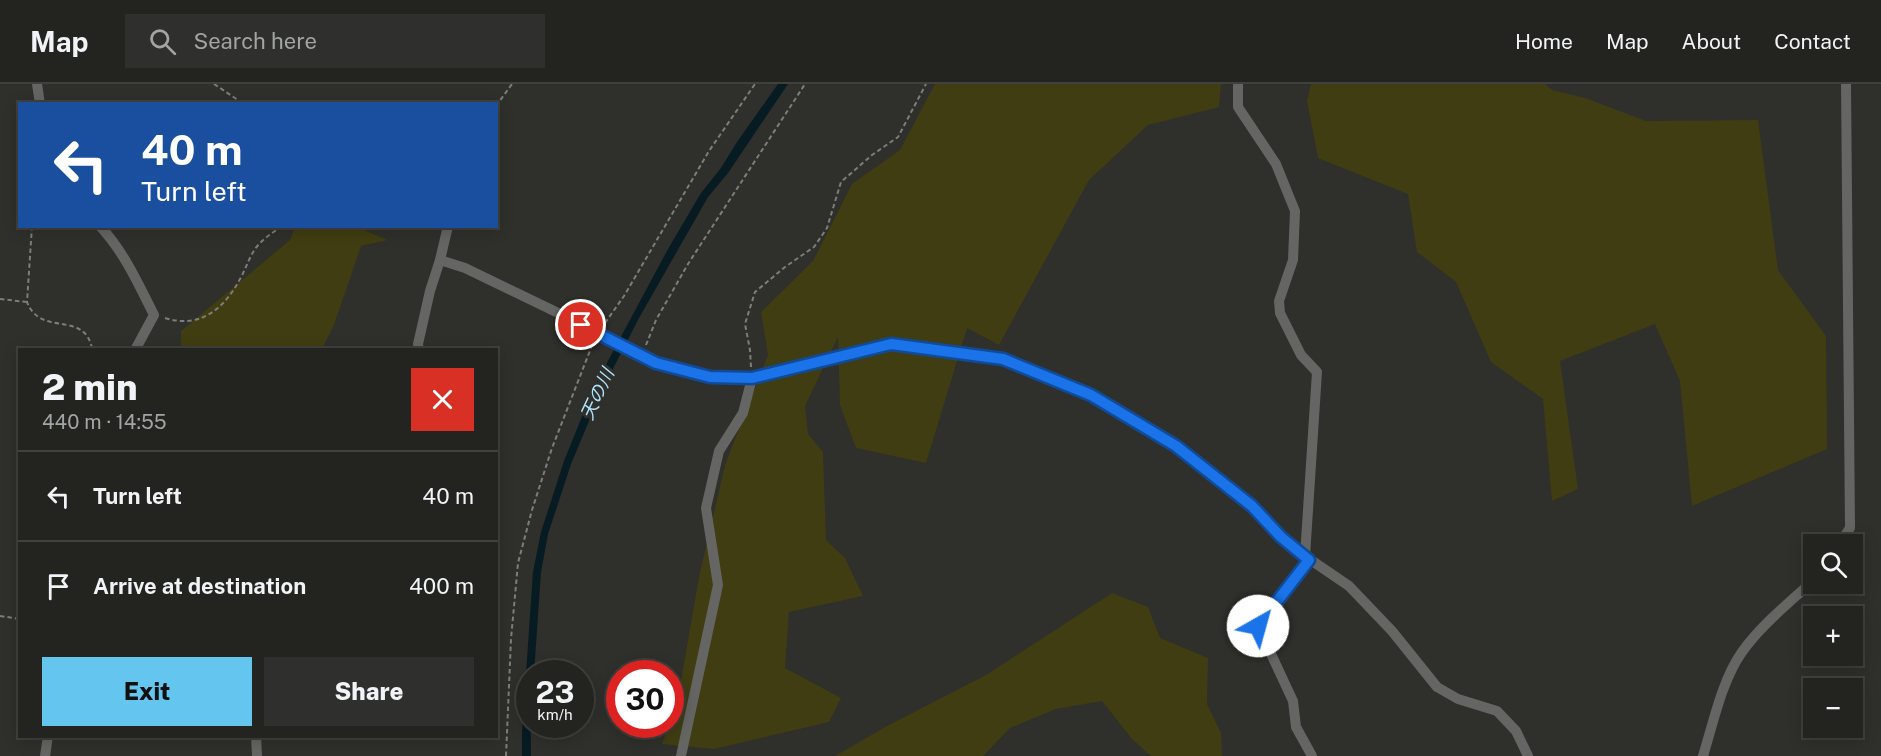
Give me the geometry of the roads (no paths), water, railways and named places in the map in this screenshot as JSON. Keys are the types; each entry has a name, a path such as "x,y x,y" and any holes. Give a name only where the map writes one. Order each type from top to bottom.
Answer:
{"street":[{"path":"37,84 40,102"},
{"path":"1238,84 1238,107 1276,164 1295,211 1293,260 1279,301 1280,312 1301,355 1317,372 1307,558 1258,626 1293,701 1296,727 1312,756"},
{"path":"1846,84 1850,528 1846,534"},
{"path":"102,228 123,255 138,280 154,315 136,348"},
{"path":"419,348 430,291 448,228"},
{"path":"440,260 465,268 656,363 710,377 752,378 891,344 1003,359 1091,395 1176,446 1252,506 1281,537 1307,558 1349,586 1392,631 1437,687 1458,699 1497,711 1516,731 1528,756"},
{"path":"681,756 718,585 706,508 719,451 744,413 752,378"},
{"path":"1703,756 1727,679 1741,653 1767,623 1803,590"},
{"path":"45,756 48,738"},
{"path":"256,738 257,756"}],"water":[{"name":"天の川","path":"778,84 788,84 728,173 708,197 639,318 602,390 571,464 548,534 541,572 535,660 527,660 533,572 541,532 564,461 594,387 668,249 701,193 721,168"},
{"path":"522,738 531,738 531,756 522,756"}]}
